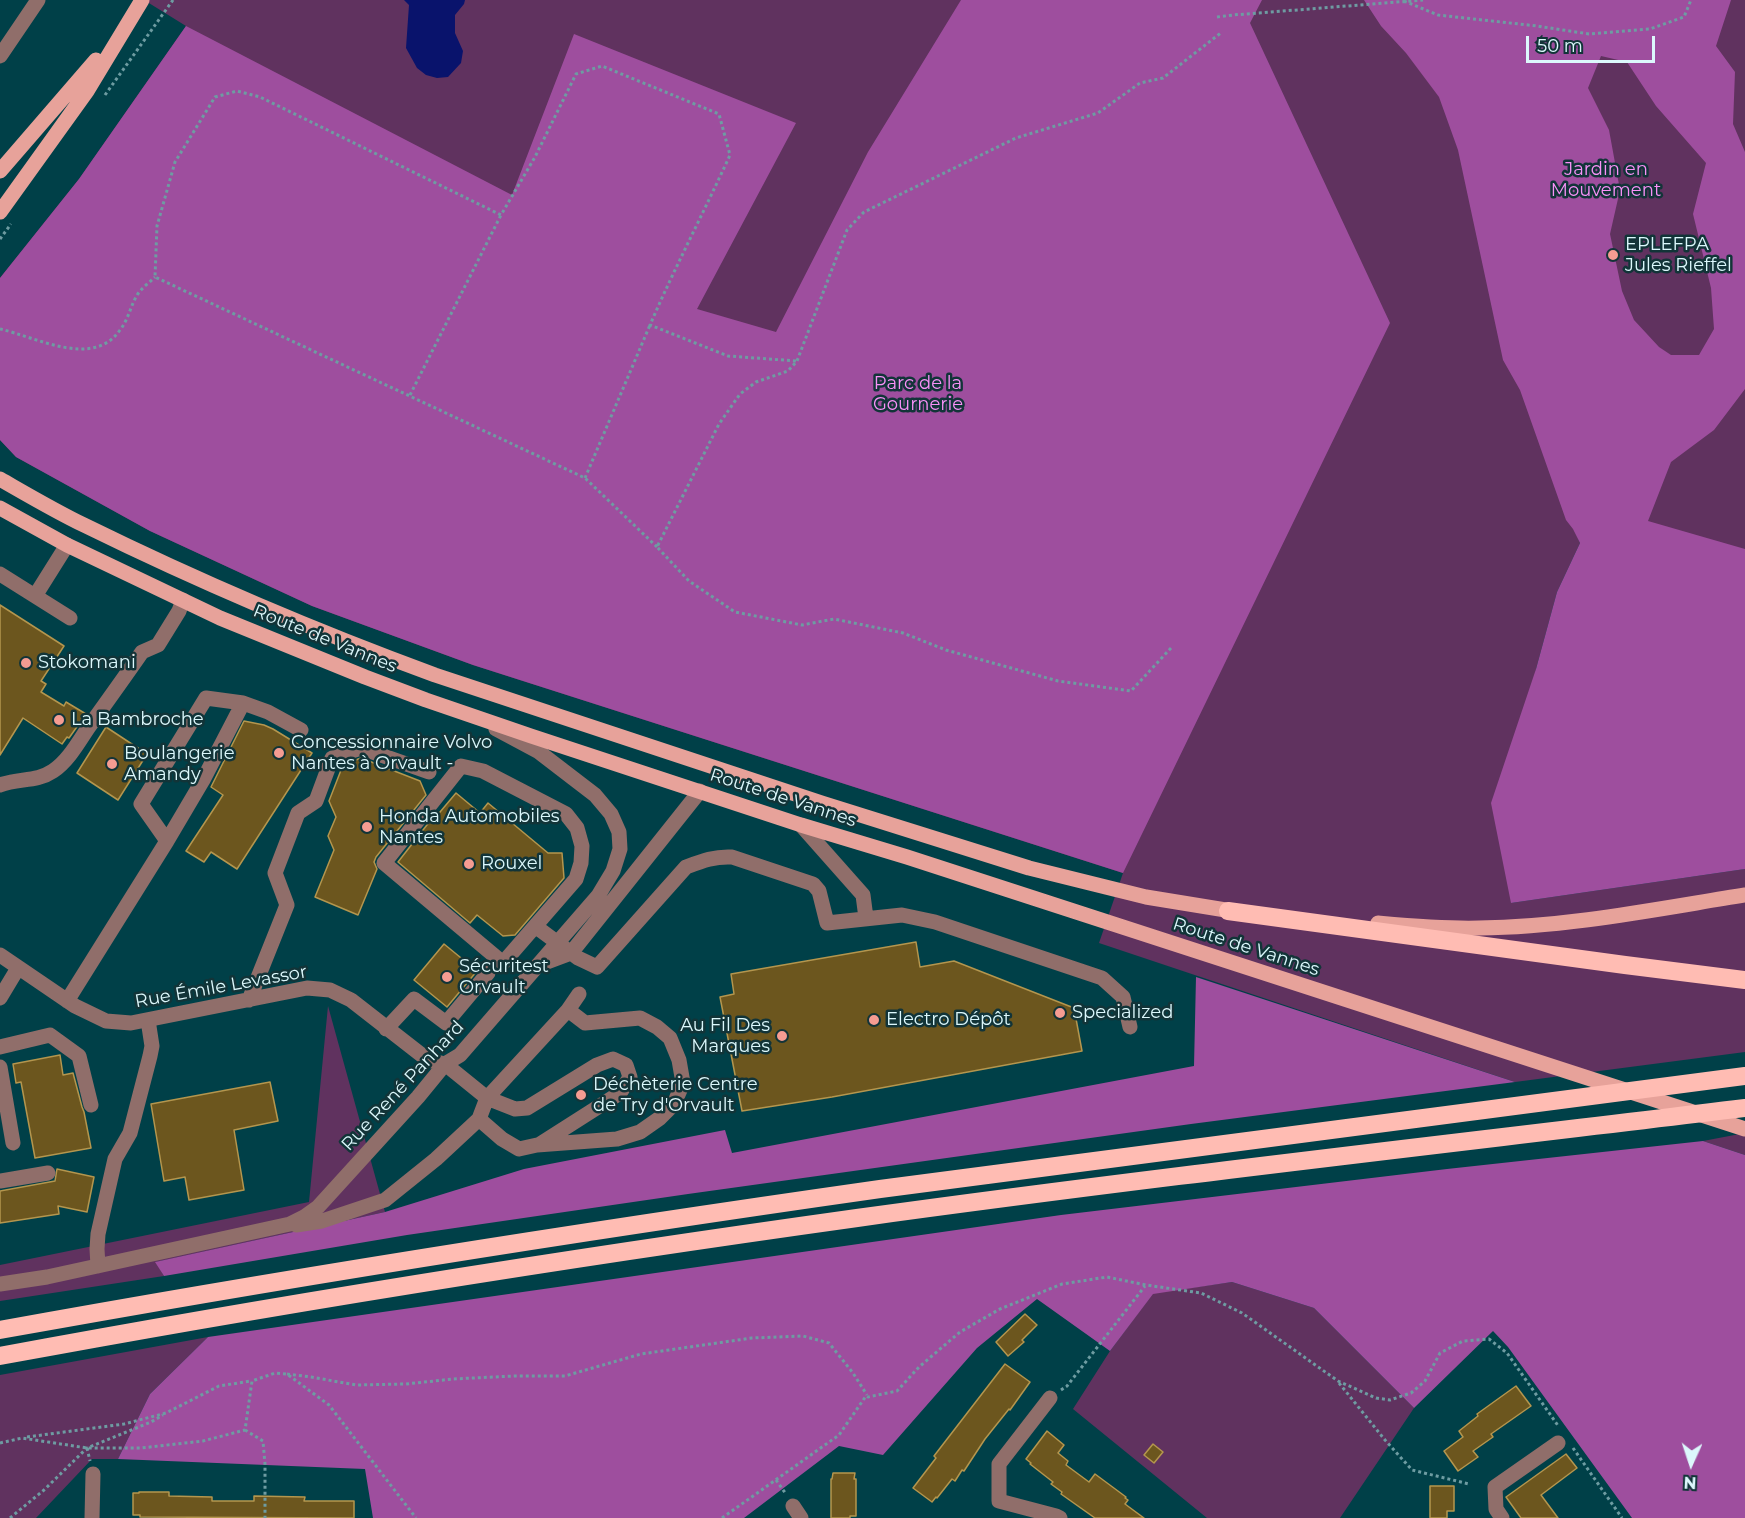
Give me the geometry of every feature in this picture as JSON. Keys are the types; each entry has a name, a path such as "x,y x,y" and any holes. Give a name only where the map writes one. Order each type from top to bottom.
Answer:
{"highway":[{"path":"1228,911 1745,980"},
{"path":"0,1330 599,1229 880,1189 1745,1076"},
{"path":"0,1356 383,1289 627,1251 1057,1192 1745,1107"}],"main road":[{"path":"0,212 87,91 142,0"},
{"path":"0,171 122,30"},
{"name":"Route de Vannes","path":"0,479 82,525 232,594 375,653 435,675 822,803 1029,868 1146,897 1228,911 1423,927 1478,928 1554,923 1745,895"},
{"name":"Route de Vannes","path":"0,508 67,544 220,618 365,677 801,825 1745,1129"}],"street":[{"path":"0,56 38,0"},
{"path":"35,596 67,544"},
{"path":"0,574 70,618"},
{"path":"0,785 41,778 54,771 69,755 142,652 158,645 179,611 183,600"},
{"path":"167,841 141,804 206,698 243,703 268,712 301,730"},
{"path":"67,1001 167,841 203,780 243,703"},
{"name":"Rue René Panhard","path":"0,1284 47,1277 290,1224 304,1217 318,1207 445,1064 460,1055 598,896 613,872 620,849 619,832 611,813 595,795 540,752 470,714"},
{"path":"249,1000 287,905 275,873 298,813 316,801 332,758 361,748 429,772"},
{"path":"460,765 483,771 566,814 577,828 582,846 581,863 576,879 535,926 503,963 384,863 460,765"},
{"name":"Rue René Panhard","path":"537,966 574,955 700,791"},
{"path":"801,825 863,896 866,918"},
{"path":"535,926 574,955 597,967 686,867 706,859 732,857 813,884 819,891 827,923 902,915 935,922 1102,978 1123,996 1130,1027"},
{"name":"Rue Émile Levassor","path":"0,955 75,1006 106,1021 131,1023 307,988 330,990 351,1000 428,1060 445,1064 487,1098 515,1109 527,1108 597,1065 613,1059 626,1065 630,1077 620,1093 537,1145"},
{"path":"0,998 18,968"},
{"path":"386,1029 414,999 446,1023 488,973"},
{"path":"568,1010 585,1023 640,1018 657,1026 670,1038 679,1060 682,1083 674,1104 660,1118 640,1132 617,1139 537,1145 519,1149 502,1139 478,1119 487,1098 568,1010 579,994"},
{"path":"98,1266 98,1234 114,1159 130,1133 150,1056 152,1046 148,1020"},
{"path":"0,1047 50,1035 79,1056 91,1105"},
{"path":"0,1067 13,1143"},
{"name":"Rue René Panhard","path":"290,1224 302,1225 322,1221 385,1200 436,1159 478,1119"},
{"path":"0,1182 48,1173"},
{"path":"1050,1398 999,1464 999,1502 1060,1518"},
{"path":"1502,1518 1496,1509 1495,1487 1564,1439"},
{"path":"92,1518 93,1474"}],"path":[{"path":"1217,17 1423,0"},
{"path":"1404,2 1438,15 1589,34 1650,29 1683,17 1690,0"},
{"path":"657,547 719,424 740,394 756,382 788,372 797,361 847,230 864,212 1016,138 1098,113 1140,83 1163,78 1222,32"},
{"path":"411,395 501,215 535,157 576,74 602,66 719,114 730,155 704,213 670,279 585,478"},
{"path":"0,329 64,348 87,349 113,340 126,323 137,294 155,277 157,226 175,162 215,97 237,91 260,96 501,215"},
{"path":"155,277 585,478 689,581 735,612 802,625 834,619 903,633 946,650 1058,681 1131,691 1171,648"},
{"path":"650,325 728,356 797,361"},
{"path":"722,1518 839,1435 866,1396 897,1391 919,1367 960,1332 1000,1309 1062,1284 1107,1277 1201,1293 1242,1313 1338,1381 1376,1398 1390,1400 1411,1393 1425,1381 1440,1353 1463,1341 1489,1339 1507,1353 1564,1439 1622,1518"},
{"path":"1050,1398 1067,1386 1146,1285"},
{"path":"10,1518 44,1490 87,1448 151,1422 219,1386 252,1381 275,1373 356,1385 406,1384 453,1379 564,1376 641,1354 752,1338 803,1336 829,1343 868,1397"},
{"path":"287,1374 329,1405 416,1518"},
{"path":"245,1430 252,1381"},
{"path":"1338,1381 1412,1470 1470,1484"},
{"path":"0,1443 124,1424 166,1413"},
{"path":"22,1438 87,1448 141,1448 203,1441 245,1430 263,1441 265,1518"}],"green space":[{"name":"Parc de la Gournerie","path":"144,0 1745,0 1745,584 1574,529 1580,543 1557,592 1536,669 1511,903 1745,869 1745,1052 1515,1082 1099,943 1123,873 473,665 312,606 150,531 16,457 0,440 0,278 79,179 186,26"},
{"name":"Parc de la Gournerie","path":"961,0 1262,0 1250,23 1390,323 1123,873 473,665 312,606 150,531 16,457 0,440 0,278 79,179 186,26 512,195 574,34 796,123 697,309 776,332 868,152"},
{"name":"Jardin en Mouvement","path":"1364,0 1731,0 1716,46 1735,72 1733,124 1745,152 1745,389 1714,430 1671,462 1648,521 1745,549 1745,869 1511,903 1491,803 1536,669 1557,592 1580,543 1566,520 1520,390 1503,360 1458,150 1439,97 1406,53 1381,26","holes":["1601,56 1627,62 1656,106 1706,163 1693,214 1711,288 1714,329 1699,355 1671,355 1659,347 1634,320 1622,291 1610,234 1620,190 1609,130 1588,88"]},
{"path":"1196,977 1515,1082 1191,1124 688,1194 407,1235 164,1276 155,1262 385,1212 524,1169 725,1130 732,1153 1194,1066"},
{"path":"328,1006 385,1212 156,1262 164,1276 0,1301 0,1265 309,1202"},
{"path":"1745,1133 1745,1155 1703,1141"},
{"path":"1703,1141 1745,1155 1745,1518 1632,1518 1508,1347 1493,1331 1414,1408 1314,1308 1232,1282 1153,1294 1110,1351 1037,1299 977,1348 883,1455 839,1446 744,1518 373,1518 365,1469 118,1459 150,1394 208,1337 1061,1215"},
{"path":"1232,1282 1314,1308 1414,1408 1340,1518 1207,1518 1073,1409 1110,1351 1153,1293"},
{"path":"208,1337 150,1394 118,1459 92,1459 36,1518 0,1518 0,1375"}],"shaded area":[{"path":"404,0 465,0 455,15 455,33 463,51 461,63 448,77 437,78 426,75 417,68 406,48 409,5"}],"building":[{"name":"Stokomani","path":"0,605 64,646 41,681 46,684 41,692 64,706 66,702 86,714 62,744 23,718 0,755"},
{"path":"244,721 273,729 312,753 237,869 211,852 204,862 186,851 223,795 211,787"},
{"name":"Boulangerie Amandy","path":"106,727 147,754 118,800 77,773"},
{"name":"Honda Automobiles Nantes","path":"361,758 420,781 426,795 376,857 374,862 377,869 358,915 315,897 334,850 328,836 336,817 329,801 343,765"},
{"name":"Rouxel","path":"456,793 480,813 488,803 548,853 562,853 564,878 515,935 503,936 477,915 470,923 398,862 434,816 435,818"},
{"path":"916,942 920,967 954,961 1074,1008 1082,1051 832,1097 742,1111 720,997 734,994 731,974"},
{"name":"Sécuritest Orvault","path":"444,944 477,971 447,1007 414,980"},
{"path":"60,1055 63,1075 73,1073 91,1148 35,1158 21,1082 16,1083 13,1064"},
{"path":"270,1082 278,1121 234,1130 244,1190 189,1200 185,1177 164,1181 151,1104"},
{"path":"57,1169 94,1177 87,1212 58,1206 59,1214 0,1223 0,1191 55,1181"},
{"path":"1025,1314 1037,1325 1022,1340 1024,1342 1008,1356 996,1342"},
{"path":"1005,1364 1030,1382 985,1439 964,1471 962,1470 955,1481 952,1479 932,1502 913,1488 936,1458 934,1456"},
{"path":"1516,1386 1531,1406 1491,1434 1493,1437 1473,1451 1478,1457 1458,1471 1444,1451 1463,1437 1459,1431 1478,1416 1477,1414"},
{"path":"1047,1431 1064,1445 1058,1453 1068,1461 1066,1465 1089,1482 1095,1474 1126,1497 1128,1500 1125,1504 1144,1518 1095,1518 1061,1494 1062,1492 1051,1484 1053,1482 1026,1459"},
{"path":"1153,1444 1163,1452 1154,1463 1144,1455"},
{"path":"1566,1454 1577,1468 1541,1495 1558,1518 1521,1518 1506,1497"},
{"path":"833,1473 855,1473 856,1516 831,1518"},
{"path":"1430,1486 1454,1486 1454,1511 1447,1511 1447,1518 1430,1518"},
{"path":"169,1492 169,1496 212,1497 212,1501 254,1501 254,1496 305,1497 304,1501 354,1501 354,1518 140,1517 140,1515 133,1515 133,1493"}],"place":[{"name":"EPLEFPA Jules Rieffel","path":"1613,255"},
{"name":"Stokomani","path":"26,663"},
{"name":"La Bambroche","path":"59,720"},
{"name":"Concessionnaire Volvo Nantes à Orvault -","path":"279,753"},
{"name":"Boulangerie Amandy","path":"112,764"},
{"name":"Honda Automobiles Nantes","path":"367,827"},
{"name":"Rouxel","path":"469,864"},
{"name":"Sécuritest Orvault","path":"447,977"},
{"name":"Specialized","path":"1060,1013"},
{"name":"Electro Dépôt","path":"874,1020"},
{"name":"Au Fil Des Marques","path":"782,1036"},
{"name":"Déchèterie Centre de Try d'Orvault","path":"581,1095"}]}
